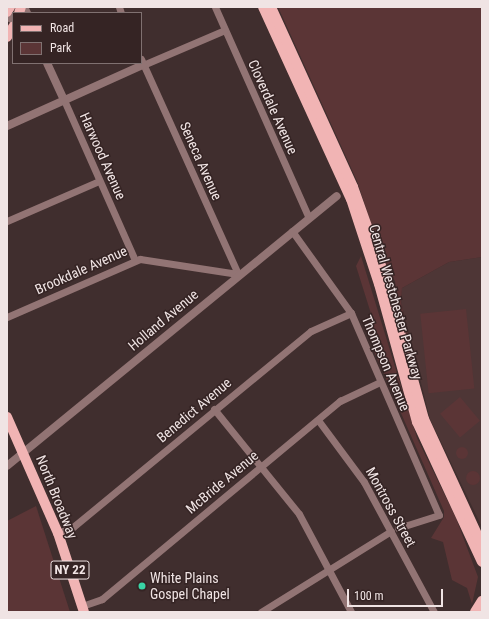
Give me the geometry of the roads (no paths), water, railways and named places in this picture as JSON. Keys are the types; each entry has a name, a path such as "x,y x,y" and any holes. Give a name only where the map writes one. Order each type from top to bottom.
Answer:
{"main road":[{"path":"7,12 10,7"},
{"name":"Central Westchester Parkway","path":"263,7 351,199 380,284 417,422 482,562"},
{"name":"Central Westchester Parkway","path":"271,7 354,187 384,274 424,419 482,545"},
{"path":"7,37 12,28"},
{"name":"North Broadway","path":"7,417 58,533 83,609"},
{"path":"466,530 482,571"},
{"path":"475,612 482,601"}],"street":[{"name":"Cloverdale Avenue","path":"215,7 308,216"},
{"path":"142,62 225,30"},
{"name":"Seneca Avenue","path":"142,62 238,274"},
{"name":"Harwood Avenue","path":"47,64 135,260"},
{"path":"7,126 138,64"},
{"path":"7,221 99,180"},
{"name":"Holland Avenue","path":"7,466 292,231 308,216 337,196"},
{"name":"Thompson Avenue","path":"292,231 351,313 439,515 395,530"},
{"name":"Brookdale Avenue","path":"7,317 135,260 238,274"},
{"name":"Benedict Avenue","path":"58,533 73,526 311,331 351,313"},
{"name":"McBride Avenue","path":"83,609 102,599 261,466 350,394 380,382"},
{"path":"214,409 299,514 351,612"},
{"name":"Montross Street","path":"318,420 364,482 395,530 434,612"},
{"path":"261,612 328,568 395,530"}],"place":[{"name":"White Plains Gospel Chapel","path":"142,586"}]}
